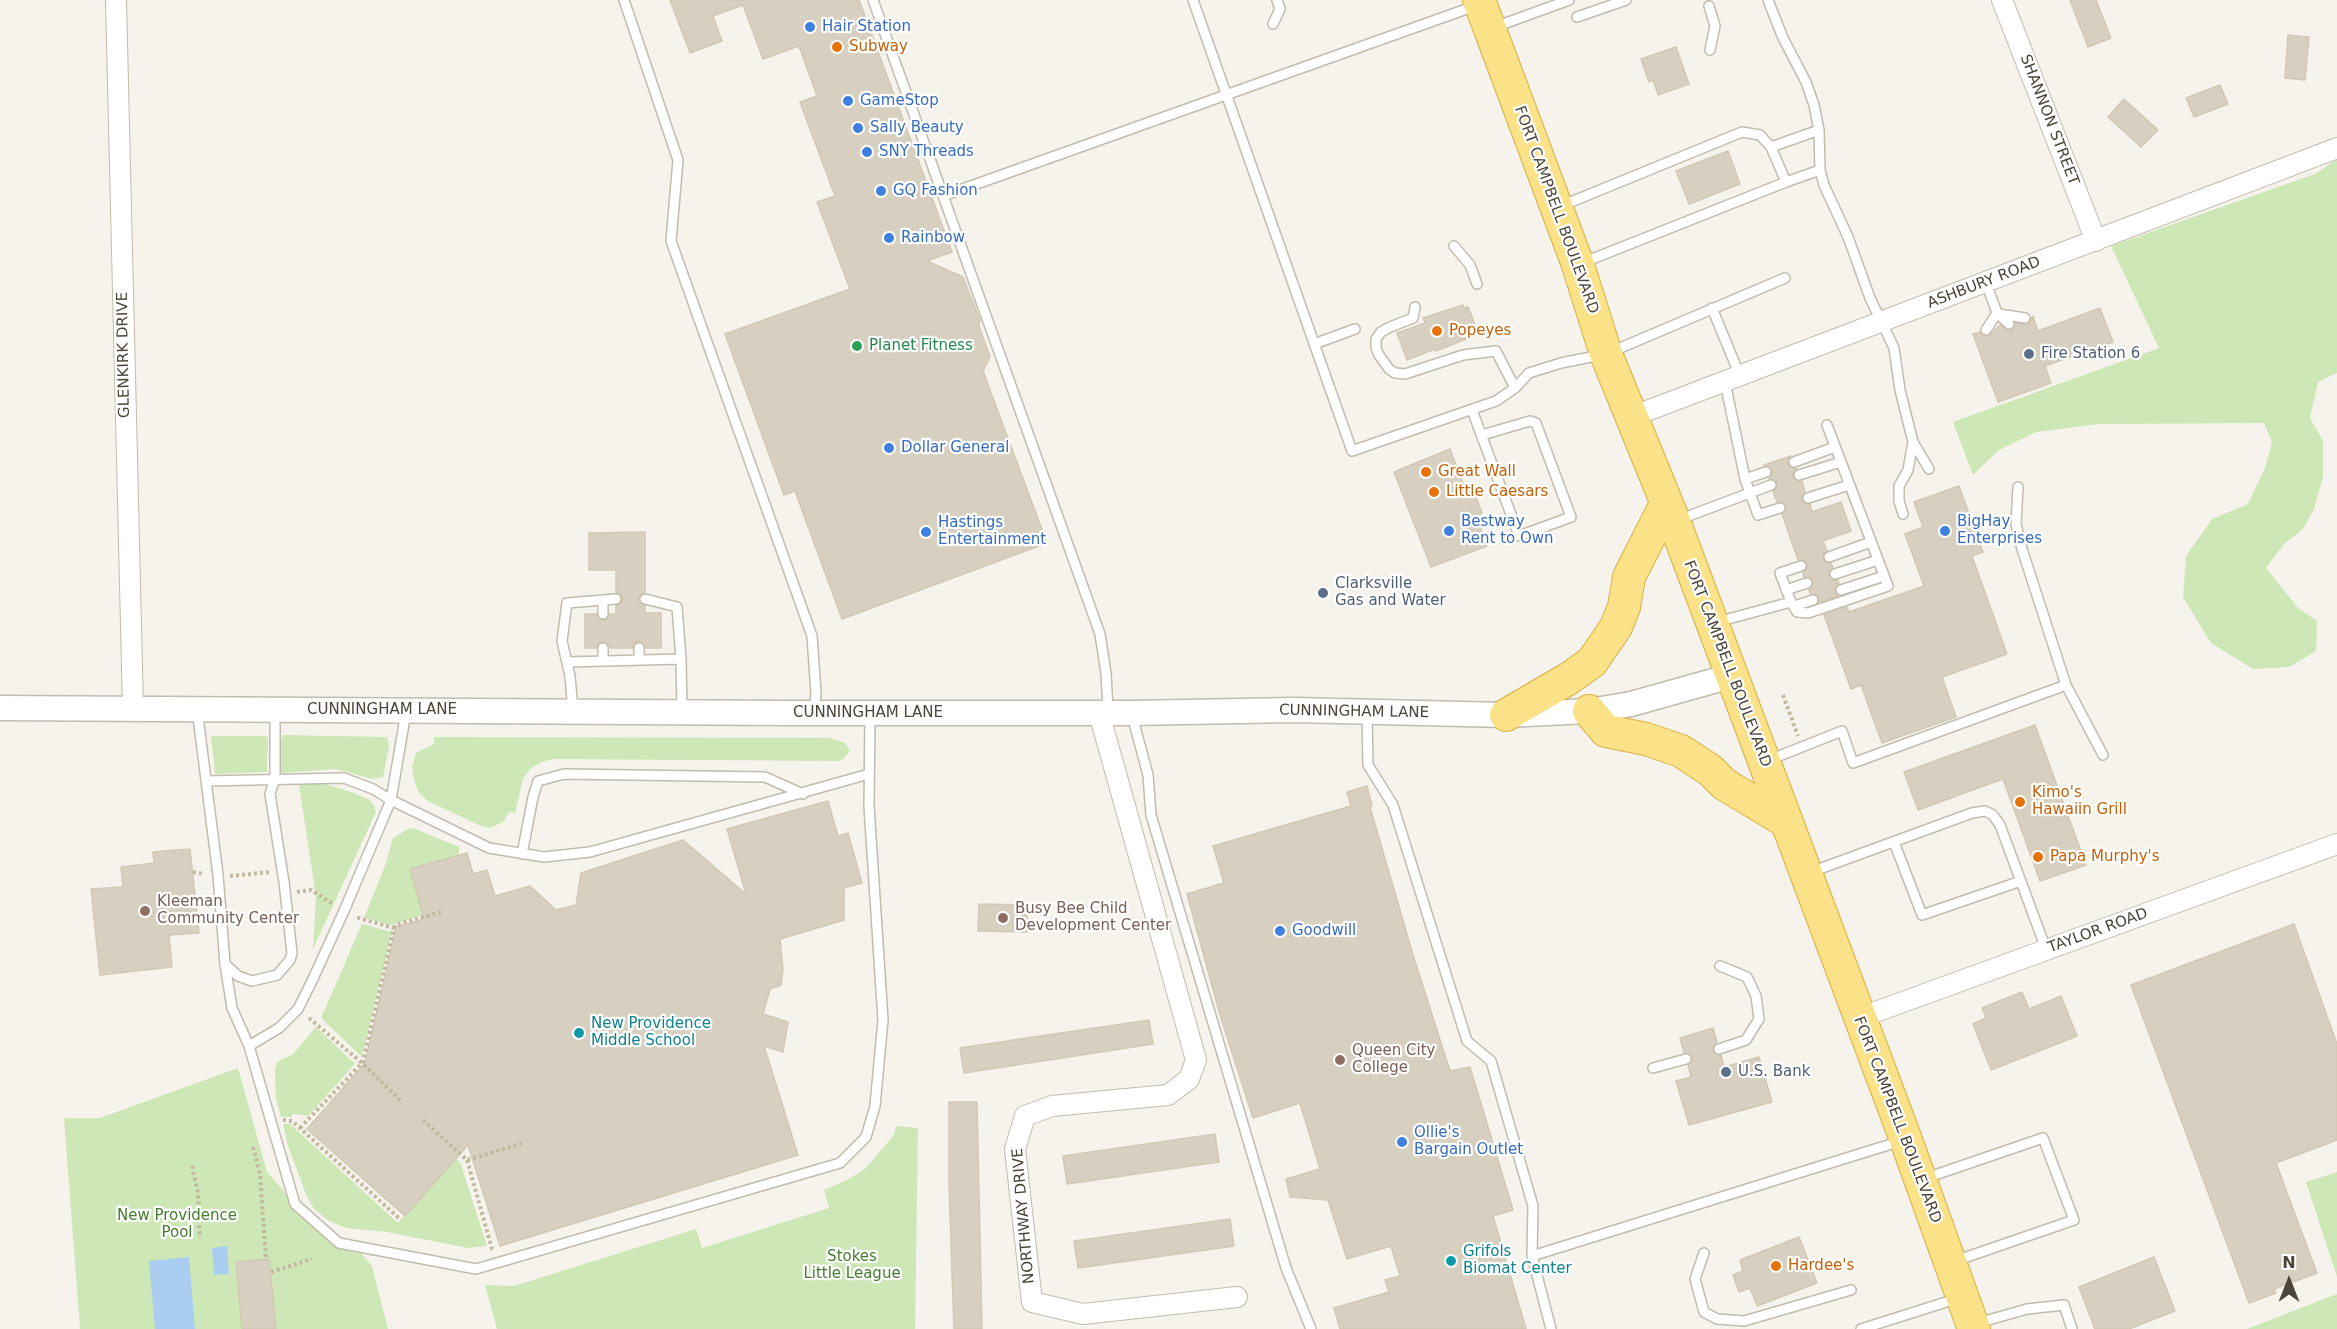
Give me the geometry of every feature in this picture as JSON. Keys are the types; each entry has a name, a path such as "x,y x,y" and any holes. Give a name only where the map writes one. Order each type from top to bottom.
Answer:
{"highway":[{"name":"FORT CAMPBELL BOULEVARD","path":"1483,11 1578,265 1606,354 1712,623 1970,1317"},
{"path":"1506,715 1568,679 1592,662 1616,627 1624,607 1629,577 1670,513"},
{"path":"1589,711 1606,731 1647,739 1682,751 1710,770 1724,784 1787,822"}],"street":[{"name":"GLENKIRK DRIVE","path":"116,0 133,709"},
{"name":"SHANNON STREET","path":"2002,0 2096,241"},
{"name":"ASHBURY ROAD","path":"1631,417 2337,148"},
{"name":"CUNNINGHAM LANE","path":"0,708 814,713 1367,711 1506,715 1589,711 1653,699 1731,676"},
{"name":"NORTHWAY DRIVE","path":"1113,713 1196,1060 1189,1079 1168,1095 1052,1106 1025,1116 1015,1149 1032,1302 1083,1314 1237,1297"},
{"name":"TAYLOR ROAD","path":"1859,1018 2337,844"}],"lane":[{"path":"624,0 678,160 671,241 812,636 816,693 814,713"},
{"path":"873,0 1100,634 1113,713 1148,774 1151,815 1286,1268 1311,1329"},
{"path":"1193,0 1352,452 1496,401 1515,388 1528,373 1561,363 1606,354 1785,278"},
{"path":"1273,24 1280,9 1277,0"},
{"path":"943,196 1226,95 1483,11 1569,0"},
{"path":"1577,17 1626,0"},
{"path":"1768,0 1783,38 1806,82 1819,130 1820,170 1824,185 1848,237 1870,298 1894,348 1900,390 1913,442 1929,469"},
{"path":"1709,6 1715,26 1710,50"},
{"path":"1771,147 1819,130"},
{"path":"1557,208 1742,132 1760,135 1771,147 1786,182"},
{"path":"1578,265 1820,170"},
{"path":"1454,246 1470,265 1477,284"},
{"path":"1986,283 1997,314 2009,324"},
{"path":"1415,307 1413,318 1390,327 1376,339 1376,348 1383,363 1395,373 1413,373 1463,354 1496,351 1515,388"},
{"path":"1712,309 1732,379 1744,479 1758,515 1780,508"},
{"path":"1997,314 2025,318"},
{"path":"1986,330 1997,314"},
{"path":"1314,344 1355,329"},
{"path":"1472,410 1519,536 1571,517 1536,423 1530,421 1482,435"},
{"path":"1800,566 1780,573 1797,612 1808,614 1888,586 1827,426"},
{"path":"1903,514 1899,501 1899,486 1908,470 1913,442"},
{"path":"1794,462 1835,447"},
{"path":"1799,476 1840,462"},
{"path":"1744,479 1766,471"},
{"path":"1670,513 1771,485"},
{"path":"1808,498 1849,485"},
{"path":"2018,487 2016,524 2022,549 2066,685 2103,755"},
{"path":"1829,557 1871,542"},
{"path":"1835,574 1878,560"},
{"path":"1841,590 1884,576"},
{"path":"1786,590 1807,583"},
{"path":"573,711 562,641 567,603 616,599"},
{"path":"645,599 677,607 682,711"},
{"path":"603,600 603,614"},
{"path":"1712,623 1813,600"},
{"path":"603,648 603,661"},
{"path":"639,648 639,660"},
{"path":"567,662 681,658"},
{"path":"1764,762 1842,731 1853,763 2066,685"},
{"path":"197,710 218,875 225,964 232,1008 249,1046 295,1204 339,1244 476,1269 840,1163 866,1137 875,1106 883,1020 869,774 870,712"},
{"path":"225,964 238,976 252,981 277,975 290,960 292,940 270,794 275,778 275,710"},
{"path":"249,1046 279,1028 297,1008 344,911 391,800 406,710"},
{"path":"1367,711 1368,765 1393,805 1467,1041 1491,1061 1533,1206 1532,1256 1551,1329"},
{"path":"522,854 538,781 564,774 765,777 803,794"},
{"path":"206,781 344,778 373,789 489,848 544,857 590,852 869,774"},
{"path":"1806,874 1972,813 1985,811 1994,815 2000,825 2046,949"},
{"path":"1894,842 1922,915 2021,881"},
{"path":"1719,1049 1746,1040 1759,1019 1756,996 1747,977 1720,966"},
{"path":"1653,1068 1686,1059"},
{"path":"1920,1180 2043,1138 2074,1221 1950,1263"},
{"path":"1532,1256 1906,1140"},
{"path":"1704,1253 1695,1279 1704,1311 1717,1319 1744,1321 1851,1290"},
{"path":"1861,1329 2064,1305 2072,1329"}],"path":[{"path":"1783,695 1802,747"},
{"path":"394,928 394,925 444,911"},
{"path":"297,1008 362,1063 402,1102"},
{"path":"423,1120 467,1160 492,1249 497,1251 501,1249"},
{"path":"271,1122 292,1121 401,1220"},
{"path":"467,1160 523,1143"},
{"path":"253,1147 260,1174 266,1260"},
{"path":"192,1166 198,1193 200,1238"},
{"path":"271,1272 312,1259"}],"green space":[{"path":"2337,159 2337,373 2318,382 2310,418 2323,441 2323,477 2314,509 2303,529 2283,545 2266,568 2298,608 2317,621 2316,651 2289,667 2253,669 2211,643 2183,597 2186,556 2212,519 2248,504 2265,468 2272,442 2264,423 2099,424 2036,432 1999,450 1973,475 1953,422 2159,348 2111,246 2315,174"},
{"path":"283,735 387,737 389,746 383,777 372,779 336,769 281,773 280,743"},
{"path":"211,736 265,736 268,738 267,772 215,774"},
{"path":"434,737 830,738 845,743 850,751 843,759 837,761 553,759 541,762 530,769 523,779 515,813 509,812 503,822 490,828 428,801 419,793 412,767 416,753 434,744"},
{"path":"322,783 370,800 376,812 313,949 316,897 299,785"},
{"path":"413,828 459,847 459,855 410,869 423,915 390,925 364,918 386,863 393,838"},
{"path":"362,924 392,932 362,1057 321,1018"},
{"path":"316,1027 355,1064 308,1116 293,1114 291,1117 281,1117 276,1099 277,1062 293,1054"},
{"name":"New Providence Pool","path":"238,1068 267,1172 295,1204 339,1243 355,1246 372,1266 388,1329 80,1329 64,1118 100,1118"},
{"path":"283,1124 290,1124 398,1223 456,1158 461,1164 487,1246 468,1248 387,1232 346,1228 329,1221 315,1210 307,1197 288,1146"},
{"name":"Stokes Little League","path":"896,1126 918,1128 915,1329 497,1329 485,1285 514,1286 696,1229 702,1248 829,1208 824,1190 865,1169 894,1135"},
{"path":"2337,1172 2337,1277 2306,1182"},
{"path":"2337,1294 2337,1329 2247,1329"}],"water":[{"path":"227,1246 229,1274 214,1275 212,1248"},
{"path":"189,1257 195,1329 155,1329 149,1261"}],"building":[{"path":"670,0 859,0 952,252 927,261 963,277 980,320 979,326 990,357 983,371 1047,543 842,619 795,491 784,495 725,334 850,289 817,202 835,196 800,102 817,96 799,46 763,59 743,5 713,16 722,41 690,53"},
{"path":"2070,0 2096,0 2111,38 2088,47"},
{"path":"2288,35 2309,37 2305,80 2285,78"},
{"path":"1676,47 1689,84 1658,95 1653,80 1649,82 1641,59"},
{"path":"2220,85 2228,104 2194,117 2186,98"},
{"path":"2124,99 2158,130 2141,147 2108,117"},
{"path":"1728,151 1740,184 1689,204 1676,171"},
{"name":"Popeyes","path":"1463,305 1464,308 1468,307 1476,327 1472,329 1474,336 1407,360 1397,333 1425,323 1423,318"},
{"name":"Fire Station 6","path":"2100,308 2113,342 2045,366 2051,383 1998,402 1973,334 1980,332 1983,336 1989,336 2000,325 2007,330 2012,330 2016,323 2028,324 2033,316 2038,331"},
{"path":"1450,449 1466,491 1473,488 1482,513 1476,516 1487,546 1431,567 1394,472"},
{"path":"1791,456 1788,465 1797,469 1793,473 1793,478 1802,481 1805,492 1801,497 1803,503 1810,504 1812,512 1841,502 1851,531 1823,541 1827,551 1823,555 1823,560 1831,563 1833,568 1829,572 1829,577 1838,580 1839,584 1834,589 1838,596 1819,602 1818,595 1810,594 1809,589 1813,585 1813,580 1804,577 1803,573 1807,568 1807,563 1798,560 1782,514 1786,510 1786,505 1777,502 1773,491 1777,487 1777,482 1769,479 1772,469 1764,465"},
{"path":"1959,486 1983,552 1972,556 2007,654 1942,677 1956,717 1882,743 1861,685 1851,689 1824,615 1847,607 1849,612 1924,586 1905,534 1923,527 1914,502"},
{"path":"645,532 645,592 638,600 645,606 645,613 661,613 661,648 646,648 640,641 632,648 610,648 604,641 596,648 585,648 585,614 596,614 599,619 606,620 610,614 616,614 616,606 623,599 616,592 616,570 589,570 589,533"},
{"path":"2035,725 2086,865 2040,881 2003,779 1918,810 1904,772"},
{"path":"1367,786 1372,806 1370,807 1413,955 1450,1071 1470,1067 1513,1210 1493,1216 1526,1329 1340,1329 1334,1308 1389,1292 1385,1280 1400,1276 1391,1246 1347,1259 1328,1200 1290,1197 1286,1179 1320,1169 1300,1103 1253,1118 1220,1015 1187,894 1224,883 1213,846 1351,806 1347,792"},
{"name":"New Providence Middle School","path":"828,801 838,836 848,833 862,883 844,888 844,920 780,939 783,969 781,985 770,989 763,1014 788,1022 783,1052 764,1046 798,1155 500,1246 468,1145 405,1216 307,1129 365,1063 396,927 424,919 410,869 467,853 473,874 487,870 495,896 530,886 556,910 576,905 581,873 683,840 746,894 727,829"},
{"name":"Kleeman Community Center","path":"190,849 199,933 169,935 172,967 100,975 91,889 123,887 121,867 154,863 153,852"},
{"name":"Busy Bee Child Development Center","path":"979,904 1027,905 1027,932 978,931"},
{"path":"2294,924 2337,1044 2337,1140 2276,1163 2317,1273 2274,1289 2276,1293 2249,1303 2131,985"},
{"path":"2022,992 2029,1009 2061,996 2077,1036 1991,1070 1973,1024 1986,1018 1982,1008"},
{"path":"1149,1020 1153,1044 964,1073 960,1048"},
{"name":"U.S. Bank","path":"1713,1028 1717,1042 1712,1051 1721,1055 1724,1067 1759,1057 1772,1102 1689,1125 1676,1081 1691,1077 1688,1065 1693,1058 1690,1054 1684,1053 1680,1038"},
{"path":"949,1102 977,1102 982,1329 954,1329 949,1184"},
{"path":"1215,1134 1219,1162 1067,1184 1063,1156"},
{"path":"1230,1219 1234,1246 1078,1268 1074,1241"},
{"name":"Hardee's","path":"1799,1237 1817,1283 1757,1306 1750,1288 1739,1292 1733,1275 1743,1271 1740,1260"},
{"path":"2154,1257 2175,1311 2129,1329 2095,1329 2079,1287"},
{"path":"269,1259 276,1329 242,1329 236,1262"}],"place":[{"name":"Hair Station","path":"810,27"},
{"name":"Subway","path":"837,47"},
{"name":"GameStop","path":"848,101"},
{"name":"Sally Beauty","path":"858,128"},
{"name":"SNY Threads","path":"867,152"},
{"name":"GQ Fashion","path":"881,191"},
{"name":"Rainbow","path":"889,238"},
{"name":"Popeyes","path":"1437,331"},
{"name":"Planet Fitness","path":"857,346"},
{"name":"Fire Station 6","path":"2029,354"},
{"name":"Dollar General","path":"889,448"},
{"name":"Great Wall","path":"1426,472"},
{"name":"Little Caesars","path":"1434,492"},
{"name":"Bestway Rent to Own","path":"1449,531"},
{"name":"BigHay Enterprises","path":"1945,531"},
{"name":"Hastings Entertainment","path":"926,532"},
{"name":"Clarksville Gas and Water","path":"1323,593"},
{"name":"Kimo's Hawaiin Grill","path":"2020,802"},
{"name":"Papa Murphy's","path":"2038,857"},
{"name":"Kleeman Community Center","path":"145,911"},
{"name":"Busy Bee Child Development Center","path":"1003,918"},
{"name":"Goodwill","path":"1280,931"},
{"name":"New Providence Middle School","path":"579,1033"},
{"name":"Queen City College","path":"1340,1060"},
{"name":"U.S. Bank","path":"1726,1072"},
{"name":"Ollie's Bargain Outlet","path":"1402,1142"},
{"name":"Grifols Biomat Center","path":"1451,1261"},
{"name":"Hardee's","path":"1776,1266"}]}
